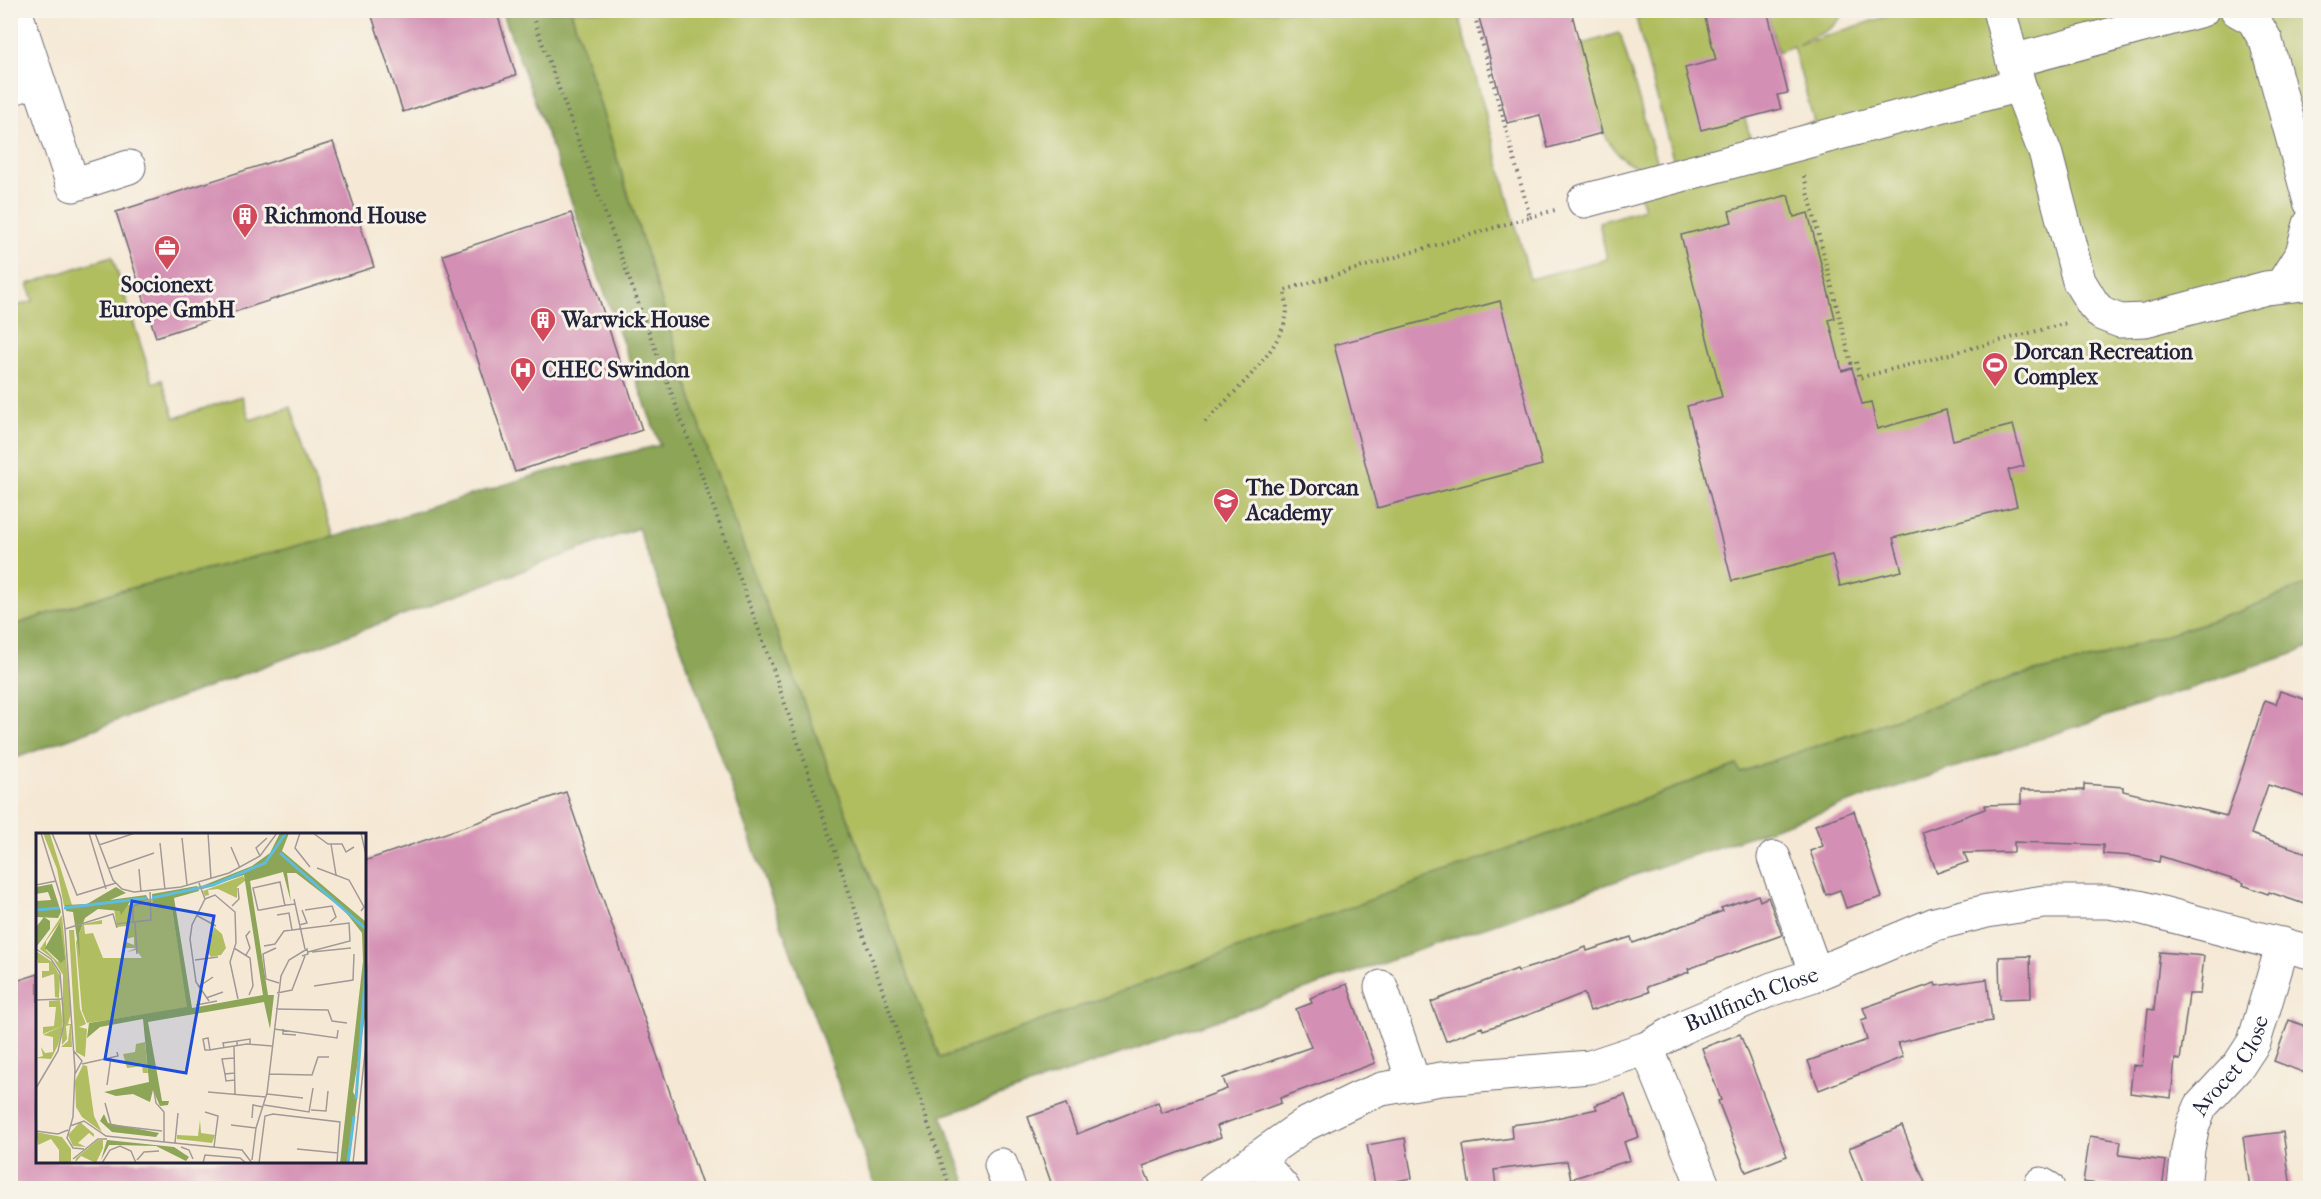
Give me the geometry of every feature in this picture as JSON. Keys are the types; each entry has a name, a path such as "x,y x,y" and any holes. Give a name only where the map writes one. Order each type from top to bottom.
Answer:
{"street":[{"path":"15,10 24,85 74,185 129,166"},
{"path":"1999,10 2016,73 2046,156 2079,281 2089,299 2102,314 2120,321 2145,320 2296,284 2310,224"},
{"path":"1584,201 1796,144 2202,10"},
{"path":"2237,10 2253,19 2266,41 2310,202"},
{"path":"1774,858 1816,974"},
{"name":"Bullfinch Close","path":"1215,1188 1304,1125 1382,1089 1441,1079 1590,1067 1647,1048 1687,1025 1935,924 1987,911 2044,902 2108,902 2139,907 2297,948"},
{"name":"Avocet Close","path":"2184,1188 2188,1149 2193,1125 2201,1106 2239,1065 2254,1042 2297,948"},
{"path":"1381,987 1414,1083"},
{"path":"1647,1048 1704,1188"},
{"path":"1257,1158 1282,1188"}],"path":[{"path":"530,10 771,663 950,1188"},
{"path":"1205,422 1271,351 1283,329 1287,309 1285,290 1530,217 1475,17 1479,18"},
{"path":"1796,144 1851,363 1856,362 1857,379 2102,314"}],"green space":[{"name":"The Dorcan Academy","path":"1703,10 1706,21 1719,18 1751,141 1814,122 1793,46 1778,52 1767,11 1845,11 1835,25 1798,45 1903,11 2310,11 2310,583 2238,612 2093,659 2013,677 1739,773 1737,765 940,1058 713,467 571,11 1458,11 1530,279 1607,259 1599,222 1644,209 1634,175 1648,169 1631,164 1617,153 1607,138 1592,100 1580,45 1618,33 1621,36 1658,168 1674,163 1636,18 1670,11"},
{"path":"502,11 571,11 713,467 940,1058 1737,765 1740,772 2013,677 2093,659 2238,612 2310,583 2310,648 1611,883 942,1116 968,1188 876,1188 638,528 11,760 11,626 112,593 333,537 546,472 660,445"},
{"path":"112,256 153,383 162,380 175,418 242,396 250,420 290,407 333,537 112,593 11,626 10,308 33,301 28,284"}],"building":[{"path":"370,10 496,10 516,75 403,112"},
{"path":"1477,10 1571,10 1602,133 1548,148 1540,115 1507,123"},
{"path":"1703,10 1767,10 1788,93 1777,95 1781,109 1701,130 1685,68 1716,60"},
{"name":"Richmond House","path":"333,142 374,267 156,337 116,212"},
{"path":"1788,195 1794,217 1808,213 1835,318 1829,320 1842,371 1852,368 1862,404 1871,402 1877,429 1946,410 1953,440 2013,425 2024,466 2008,470 2017,506 1893,538 1902,571 1840,586 1832,555 1732,581 1687,406 1722,397 1681,235 1732,222 1729,211"},
{"name":"Warwick House","path":"571,213 642,430 515,472 443,255"},
{"path":"1500,301 1542,465 1377,508 1334,345"},
{"path":"2280,691 2310,701 2310,798 2268,785 2251,834 2310,854 2310,906 2269,892 2268,894 2243,885 2244,883 2160,856 2159,862 2134,856 2103,854 2103,845 2014,842 2014,852 1964,853 1968,862 1937,873 1922,832 1985,809 1985,805 2021,804 2021,790 2084,790 2084,784 2123,787 2123,791 2227,816 2265,700 2276,704"},
{"path":"566,792 703,1188 10,1188 10,983 36,975 36,1163 366,1163 366,860"},
{"path":"1854,811 1882,897 1846,908 1840,890 1826,895 1810,851 1823,846 1815,825"},
{"path":"1758,895 1760,901 1768,897 1782,935 1688,969 1689,972 1647,987 1649,992 1590,1011 1584,993 1528,1015 1483,1030 1482,1027 1446,1041 1431,1002 1517,969 1518,971 1541,964 1586,947 1587,951 1631,937 1633,943 1723,911 1721,908"},
{"path":"2160,952 2204,956 2200,994 2189,994 2180,1060 2175,1059 2171,1098 2130,1093 2133,1065 2142,1066 2148,1009 2154,1010"},
{"path":"2030,956 2031,998 2000,999 1999,957"},
{"path":"1987,979 1992,1021 1898,1043 1903,1057 1819,1090 1808,1061 1867,1040 1861,1020 1867,1018 1863,1008 1935,983 1936,986"},
{"path":"1347,984 1375,1063 1280,1098 1281,1103 1217,1126 1221,1137 1143,1166 1152,1188 1053,1188 1028,1117 1066,1104 1077,1134 1158,1102 1162,1113 1227,1089 1223,1078 1311,1047 1296,1009 1312,1003 1310,998"},
{"path":"2289,1020 2310,1028 2310,1075 2274,1061"},
{"path":"1740,1034 1787,1156 1746,1172 1718,1101 1721,1100 1702,1048"},
{"path":"1625,1095 1639,1137 1624,1142 1630,1160 1571,1179 1567,1161 1494,1170 1496,1186 1470,1188 1463,1145 1512,1138 1511,1125 1543,1121 1597,1109 1595,1105"},
{"path":"1902,1126 1927,1188 1865,1188 1849,1148"},
{"path":"2283,1132 2291,1188 2250,1188 2243,1137"},
{"path":"2090,1136 2121,1141 2119,1155 2166,1161 2162,1188 2131,1188 2083,1182"},
{"path":"1405,1138 1412,1178 1375,1185 1367,1145"}],"place":[{"name":"Richmond House","path":"245,239"},
{"name":"Socionext Europe GmbH","path":"167,271"},
{"name":"Warwick House","path":"543,343"},
{"name":"Dorcan Recreation Complex","path":"1995,388"},
{"name":"CHEC Swindon","path":"523,393"},
{"name":"The Dorcan Academy","path":"1226,524"}]}
